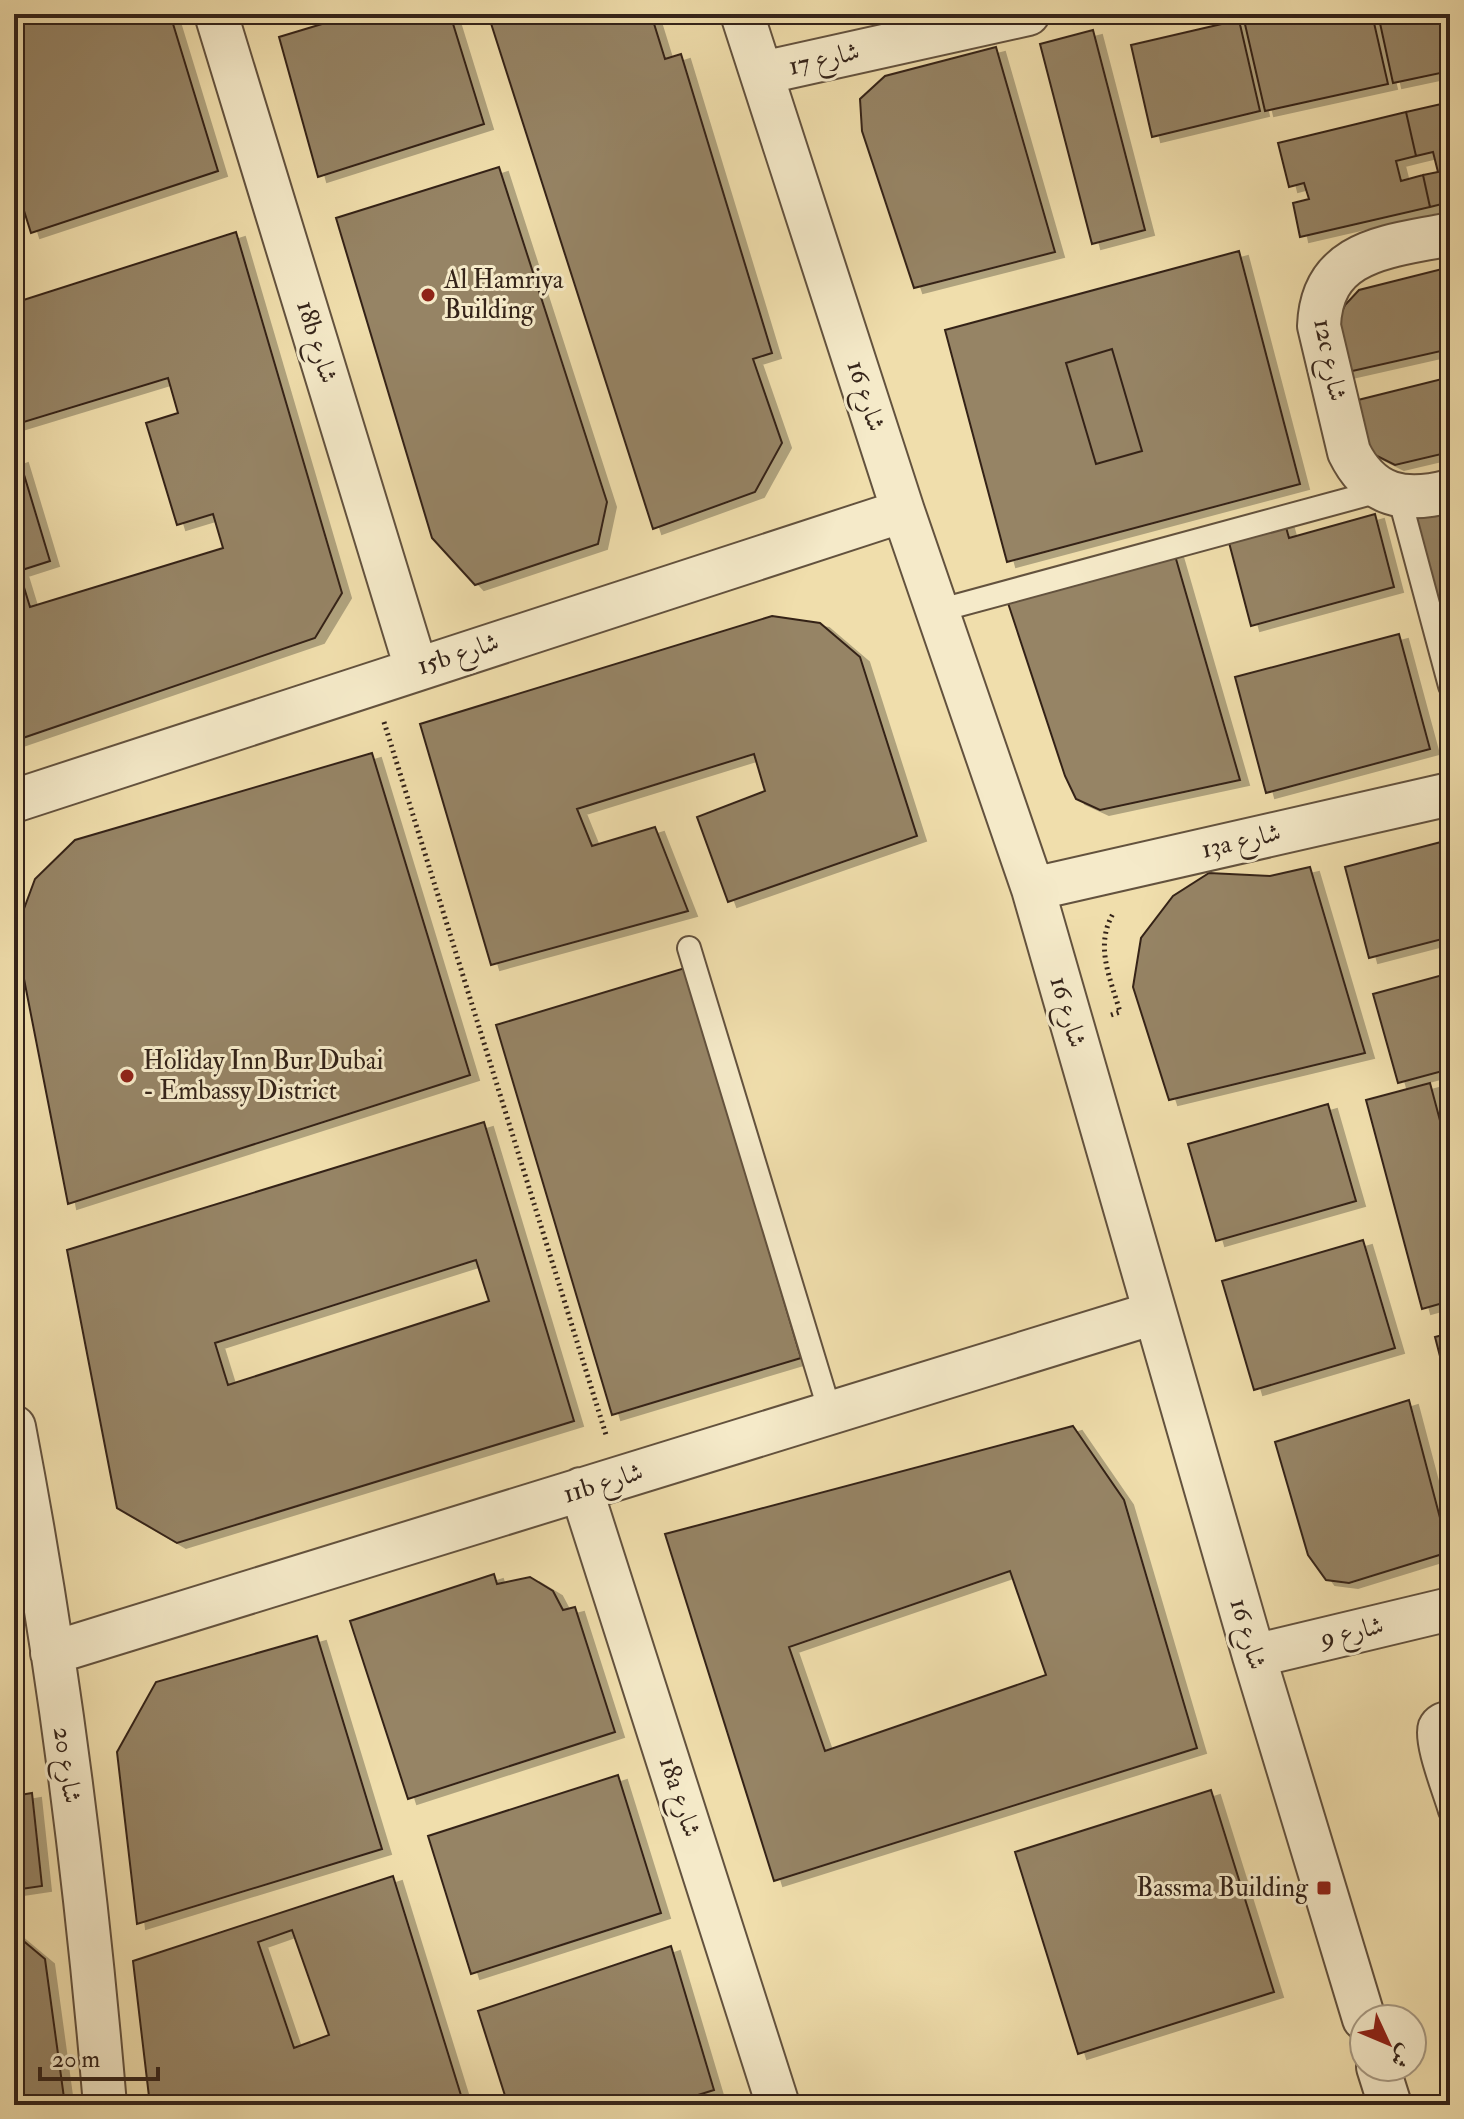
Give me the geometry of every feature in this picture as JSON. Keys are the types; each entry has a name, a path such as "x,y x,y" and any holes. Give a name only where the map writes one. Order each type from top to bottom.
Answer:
{"street":[{"name":"شارع 16","path":"742,14 903,511 1033,889 1254,1656 1359,2003"},
{"name":"شارع 17","path":"762,73 1028,14"},
{"name":"18b شارع","path":"217,15 416,668"},
{"name":"12c شارع","path":"1391,493 1362,475 1349,452 1319,326 1319,306 1338,271 1354,259 1372,251 1450,234"},
{"path":"1391,493 1417,498 1450,491"},
{"name":"15b شارع","path":"14,801 903,511"},
{"name":"13a شارع","path":"1033,889 1450,794"},
{"name":"11b شارع","path":"52,1653 1154,1313"},
{"name":"شارع 20","path":"14,1427 52,1653 80,1861 105,2105"},
{"name":"18a شارع","path":"600,1483 778,2105"},
{"name":"شارع 9","path":"1254,1656 1450,1609"},
{"path":"1383,2083 1390,2105"}],"lane":[{"path":"937,611 1391,493 1450,686"},
{"path":"689,948 830,1412"},
{"path":"1450,1712 1433,1720 1428,1737 1450,1811"}],"path":[{"path":"372,683 600,1483"},
{"path":"1073,1029 1120,1012 1102,951 1104,931 1118,906"}],"building":[{"path":"14,14 170,14 218,171 31,233 14,179"},
{"path":"355,14 450,14 484,124 318,177 279,37"},
{"path":"488,14 651,14 665,59 681,54 772,353 753,359 782,443 755,492 653,529"},
{"path":"1270,14 1372,14 1388,84 1265,111 1244,20"},
{"path":"1378,14 1450,14 1450,71 1393,83"},
{"path":"1239,20 1260,111 1152,137 1131,45"},
{"path":"1093,30 1145,230 1092,244 1040,44"},
{"path":"996,47 1055,252 914,288 862,131 860,99 885,76"},
{"path":"1450,102 1450,202 1430,207 1423,175 1438,172 1433,152 1416,156 1406,112"},
{"path":"1406,112 1416,156 1396,161 1401,181 1423,175 1430,207 1300,237 1293,203 1309,199 1304,183 1289,187 1278,143"},
{"path":"499,167 607,502 598,544 475,585 432,538 336,218"},
{"path":"236,232 342,593 315,638 14,741 14,460 19,458 50,561 19,571 30,607 223,548 213,514 177,525 146,423 178,413 168,378 14,425 14,303"},
{"path":"1239,251 1300,484 1007,562 945,330","holes":["1112,349 1142,451 1096,464 1066,363"]},
{"path":"1450,267 1450,349 1339,374 1335,327 1345,305 1359,290"},
{"path":"1112,349 1142,451 1096,464 1066,363"},
{"path":"1450,377 1450,452 1395,465 1371,453 1346,403"},
{"path":"1450,505 1450,664 1411,515"},
{"path":"1375,514 1394,587 1251,626 1227,535 1284,520 1289,538"},
{"path":"1174,552 1240,780 1100,810 1076,799 1065,776 1006,597"},
{"path":"772,616 820,623 860,657 917,836 728,902 697,817 765,791 754,754 577,809 592,846 655,827 688,911 491,965 420,724"},
{"path":"1399,634 1430,749 1266,793 1235,677"},
{"path":"372,753 470,1075 68,1204 15,933 35,879 75,840"},
{"path":"1450,840 1450,878 1441,842"},
{"path":"1441,842 1450,878 1450,937 1369,958 1345,867"},
{"path":"1310,867 1365,1053 1169,1100 1133,987 1141,938 1173,896 1209,873 1270,876"},
{"path":"685,968 801,1358 612,1415 496,1025"},
{"path":"1450,973 1450,1069 1398,1083 1373,994"},
{"path":"1430,1083 1450,1158 1450,1301 1422,1309 1366,1100"},
{"path":"1328,1104 1356,1201 1216,1241 1188,1144"},
{"path":"484,1122 574,1421 177,1543 117,1508 67,1250","holes":["476,1260 489,1301 228,1385 215,1343"]},
{"path":"1363,1240 1395,1348 1254,1390 1222,1281"},
{"path":"1450,1333 1450,1395 1435,1337"},
{"path":"1409,1400 1449,1552 1349,1583 1326,1580 1308,1555 1275,1442"},
{"path":"1073,1426 1124,1500 1197,1748 774,1881 665,1534","holes":["1010,1571 1046,1675 825,1751 789,1647"]},
{"path":"494,1574 497,1584 530,1577 553,1591 563,1610 575,1607 615,1732 408,1799 350,1621"},
{"path":"317,1636 382,1849 137,1924 117,1752 156,1682"},
{"path":"618,1775 661,1913 471,1974 428,1836"},
{"path":"1211,1790 1274,1992 1078,2054 1015,1852"},
{"path":"32,1793 42,1886 14,1890 14,1796"},
{"path":"393,1876 464,2105 150,2105 133,1961","holes":["292,1930 329,2035 294,2048 258,1942"]},
{"path":"14,1933 45,1959 65,2105 14,2105"},
{"path":"671,1946 714,2090 666,2105 508,2105 478,2011"}],"place":[{"name":"Al Hamriya Building","path":"428,295"},
{"name":"Holiday Inn Bur Dubai - Embassy District","path":"127,1076"},
{"name":"Bassma Building","path":"1324,1888"}]}
